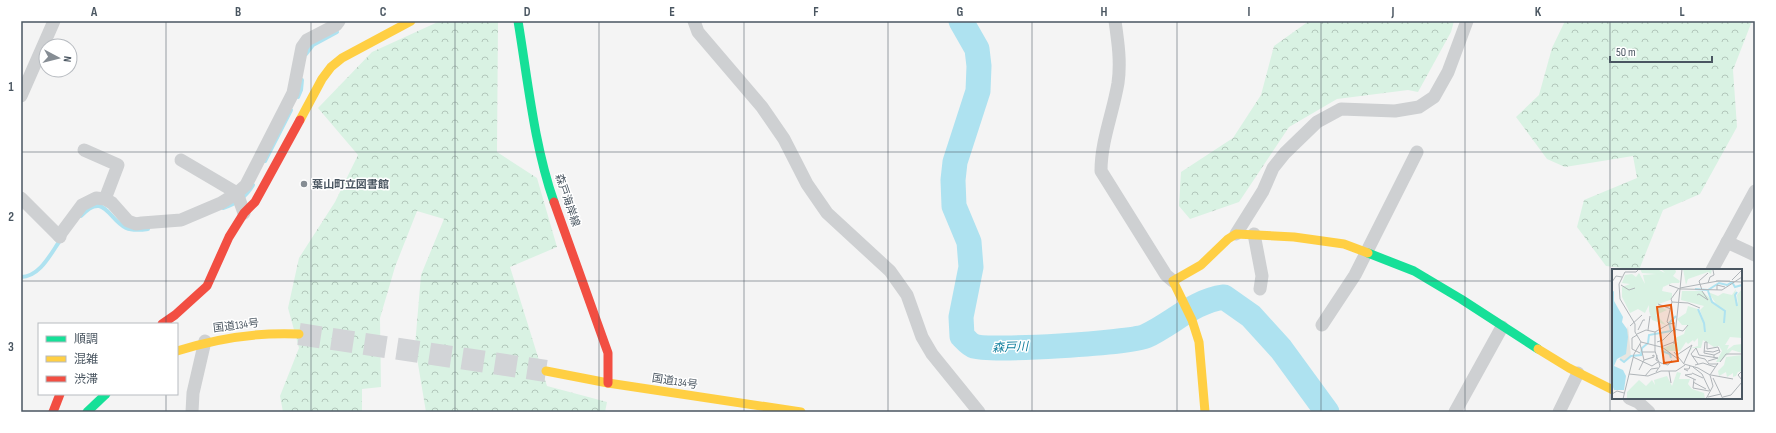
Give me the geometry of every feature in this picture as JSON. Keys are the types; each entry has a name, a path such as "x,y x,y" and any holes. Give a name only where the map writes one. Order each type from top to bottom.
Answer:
{"main road":[{"path":"163,323 175,315 207,286 228,237 244,212 255,202 322,79 331,66 342,58 411,21"},
{"name":"森戸海岸線","path":"518,21 538,138 548,184 608,353 608,383"},
{"path":"1205,412 1198,342 1192,320 1173,281 1201,265 1228,238 1236,234 1254,234 1322,240 1344,244 1402,265 1461,299 1502,328 1578,373 1612,390"},
{"name":"国道134号","path":"178,351 205,341 250,333 299,334"},
{"name":"国道134号","path":"546,371 608,383 801,412"},
{"path":"53,412 60,395"},
{"path":"87,412 105,395"}],"street":[{"path":"21,96 54,21"},
{"path":"21,198 59,236 82,205 90,200 105,199 112,203 128,221 136,224 181,220 238,194 246,185 293,94 302,47 308,40 336,25 339,21"},
{"path":"694,21 698,32 762,107 784,139 807,184 827,213 890,271 907,294 922,337 932,354 979,412"},
{"path":"1115,21 1120,61 1118,83 1101,156 1101,171 1166,275 1173,281"},
{"path":"1236,234 1263,191 1273,168 1285,153 1317,122 1341,109 1395,111 1419,107 1434,97 1448,72 1467,21"},
{"path":"84,150 118,165 105,199"},
{"path":"1322,325 1355,275 1418,152"},
{"path":"181,160 238,194 244,212"},
{"path":"1713,269 1755,191"},
{"path":"1254,234 1262,276 1260,289"},
{"path":"1727,242 1755,255"},
{"path":"1455,412 1502,328"},
{"path":"192,412 192,399 205,341"},
{"path":"1559,412 1578,373"}],"green space":[{"path":"440,21 498,21 497,152 537,178 557,247 510,267 547,386 607,402 605,412 426,412 415,346 421,275 444,219 417,211 395,267 380,318 381,387 362,389 362,412 283,412 280,396 299,348 288,308 299,258 335,202 358,155 318,108 372,52"},
{"path":"1309,21 1454,21 1451,32 1418,92 1408,90 1337,99 1289,127 1239,202 1190,219 1179,206 1181,172 1233,138 1261,95 1274,46"},
{"path":"1565,21 1752,21 1733,70 1737,127 1700,194 1663,210 1639,269 1606,266 1577,227 1584,200 1637,178 1633,156 1565,167 1547,159 1516,117 1539,95 1552,48"}],"waterway":[{"name":"森戸川","path":"961,21 977,49 979,66 978,91 955,162 953,180 954,206 969,242 971,267 961,317 962,336 974,346 985,348 1060,346 1135,339 1156,331 1203,303 1224,297 1251,316 1281,349 1327,412"},
{"path":"306,54 313,45 337,32"},
{"path":"298,97 301,90 302,80"},
{"path":"265,161 291,110"},
{"path":"223,208 240,200 253,185"},
{"path":"81,216 89,209 95,206 101,206 126,228 134,230 148,229"},
{"path":"21,277 28,276 39,269 61,239"}],"tunnel":[{"path":"299,334 546,371"}],"traffic: fast":[{"path":"518,21 536,136 554,202"},
{"path":"1368,253 1414,271 1461,299 1538,349"},
{"path":"87,412 105,395"}],"traffic: slow":[{"path":"300,120 322,79 331,67 342,58 411,21"},
{"path":"1205,412 1199,342 1192,320 1173,281 1201,265 1228,239 1236,234 1294,237 1344,244 1368,253"},
{"path":"178,351 222,339 252,335 299,334"},
{"path":"1538,349 1569,368 1612,390"},
{"path":"546,371 608,383 801,412"}],"traffic: jam":[{"path":"163,323 175,315 207,286 229,237 244,213 255,202 300,120"},
{"path":"554,202 608,353 608,383"},
{"path":"53,412 60,395"}],"place":[{"name":"葉山町立図書館","path":"304,184"}]}
